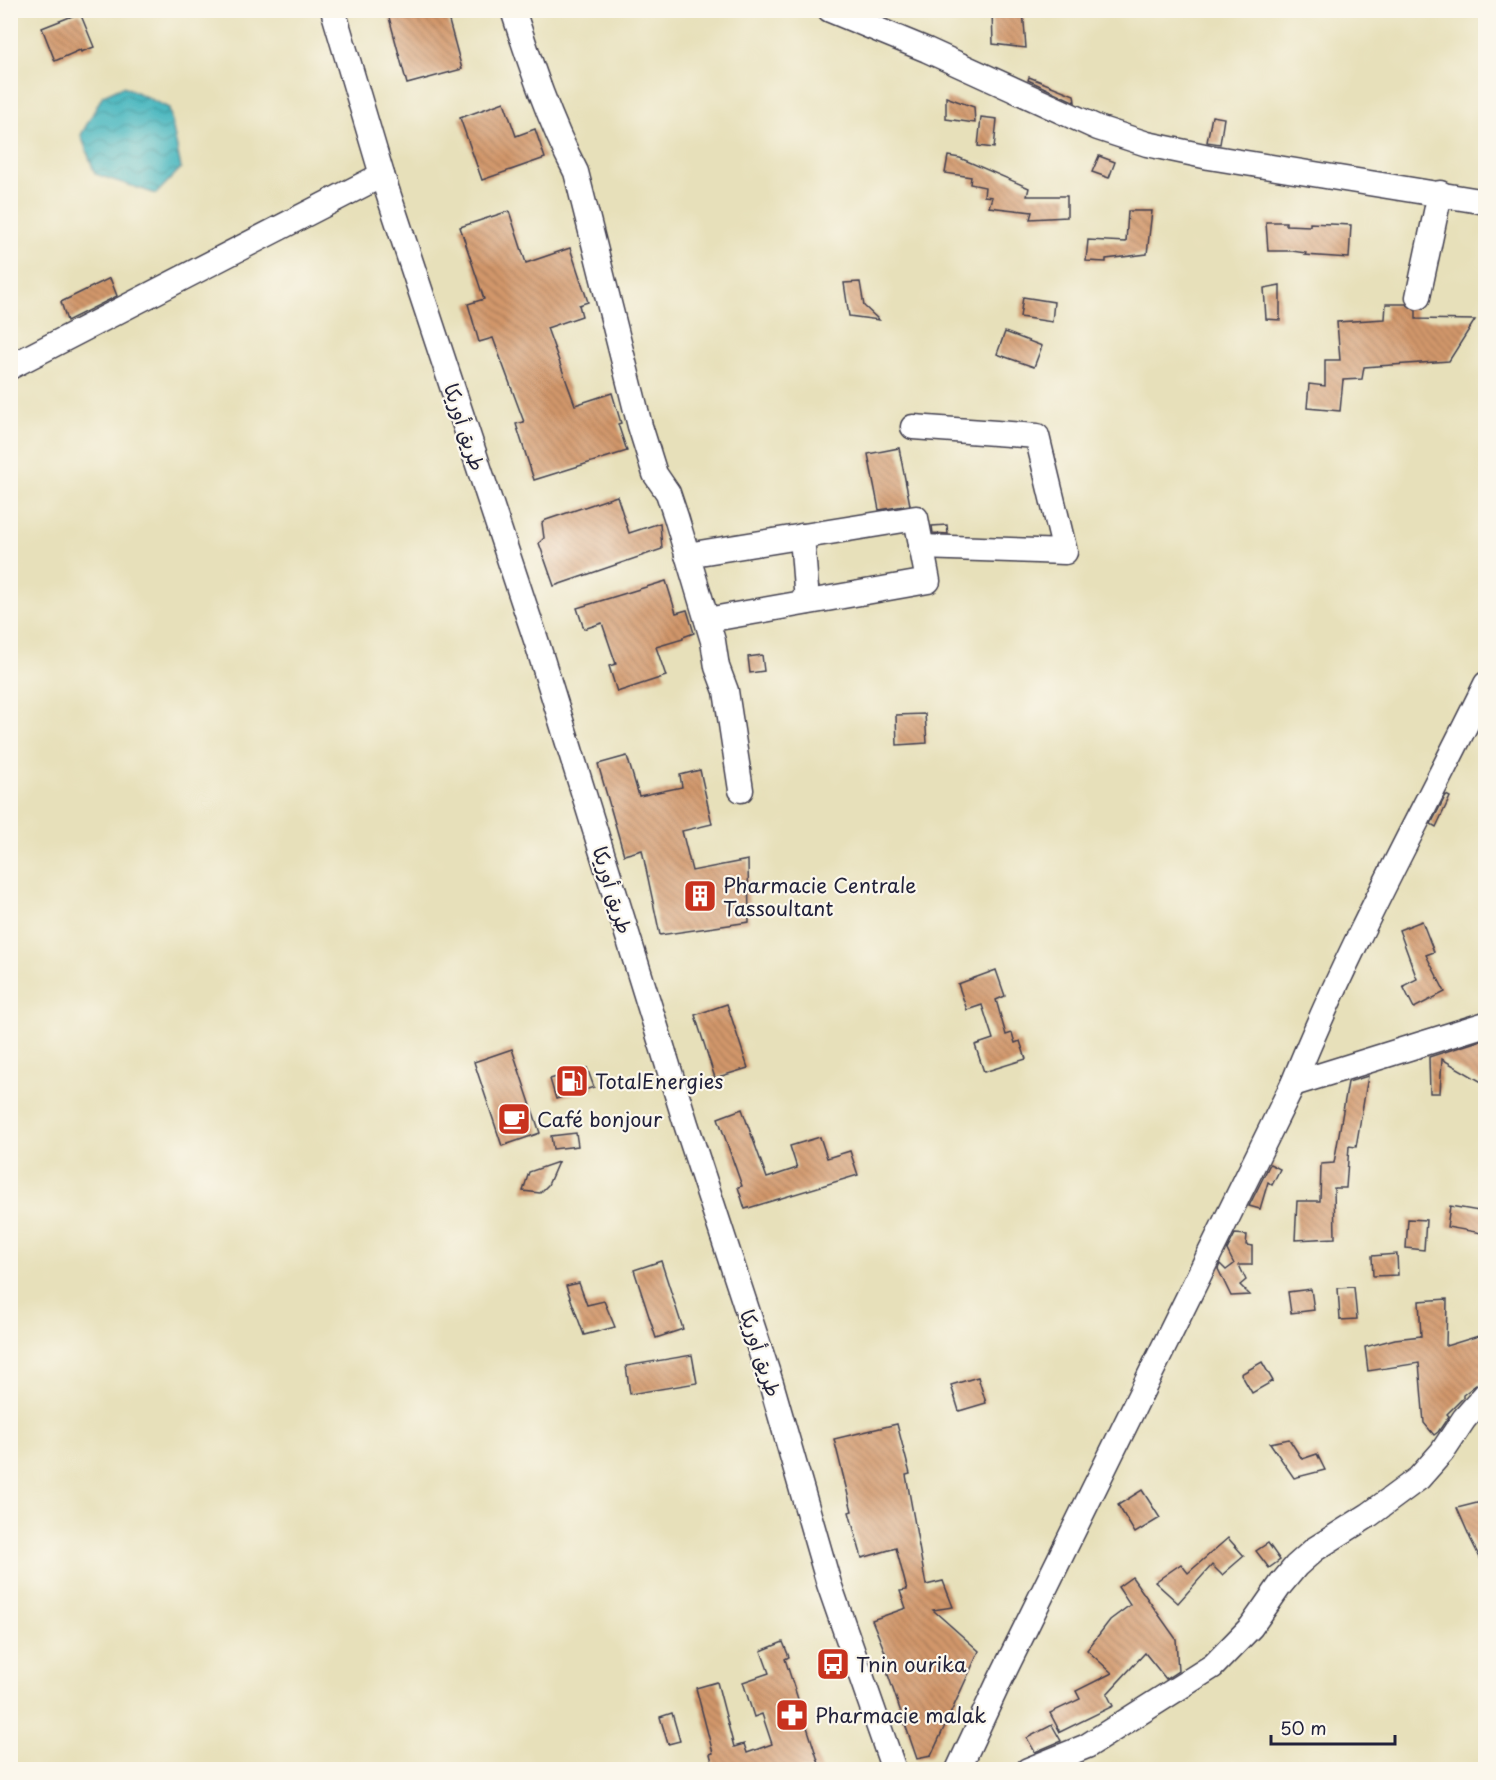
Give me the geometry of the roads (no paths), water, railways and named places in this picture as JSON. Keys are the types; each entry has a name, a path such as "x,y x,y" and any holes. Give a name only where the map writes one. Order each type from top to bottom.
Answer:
{"street":[{"name":"طريق أوريكا","path":"333,10 382,175 537,643 686,1124 771,1383 829,1584 894,1770"},
{"path":"513,10 534,76 557,136 576,172 640,426 655,474 668,493 707,620 717,667 726,691 741,790"},
{"path":"830,10 927,50 1098,128 1147,144 1209,157 1485,202"},
{"path":"10,368 382,175"},
{"path":"1418,297 1440,194"},
{"path":"913,427 1037,436 1065,552 921,547"},
{"path":"687,555 916,518 928,581 707,620"},
{"path":"802,536 807,602"},
{"path":"958,1770 1293,1084 1308,1045 1354,947 1485,684"},
{"path":"1293,1084 1485,1024"},
{"path":"1028,1770 1087,1746 1213,1666 1251,1627 1296,1566 1315,1549 1369,1515 1419,1478 1442,1452 1464,1419 1485,1394"}],"water":[{"path":"123,86 169,108 181,168 156,194 95,174 81,135 103,95"}],"place":[{"name":"Pharmacie Centrale Tassoultant","path":"700,896"},
{"name":"TotalEnergies","path":"572,1081"},
{"name":"Café bonjour","path":"514,1119"},
{"name":"Tnin ourika","path":"833,1664"},
{"name":"Pharmacie malak","path":"792,1715"}]}
